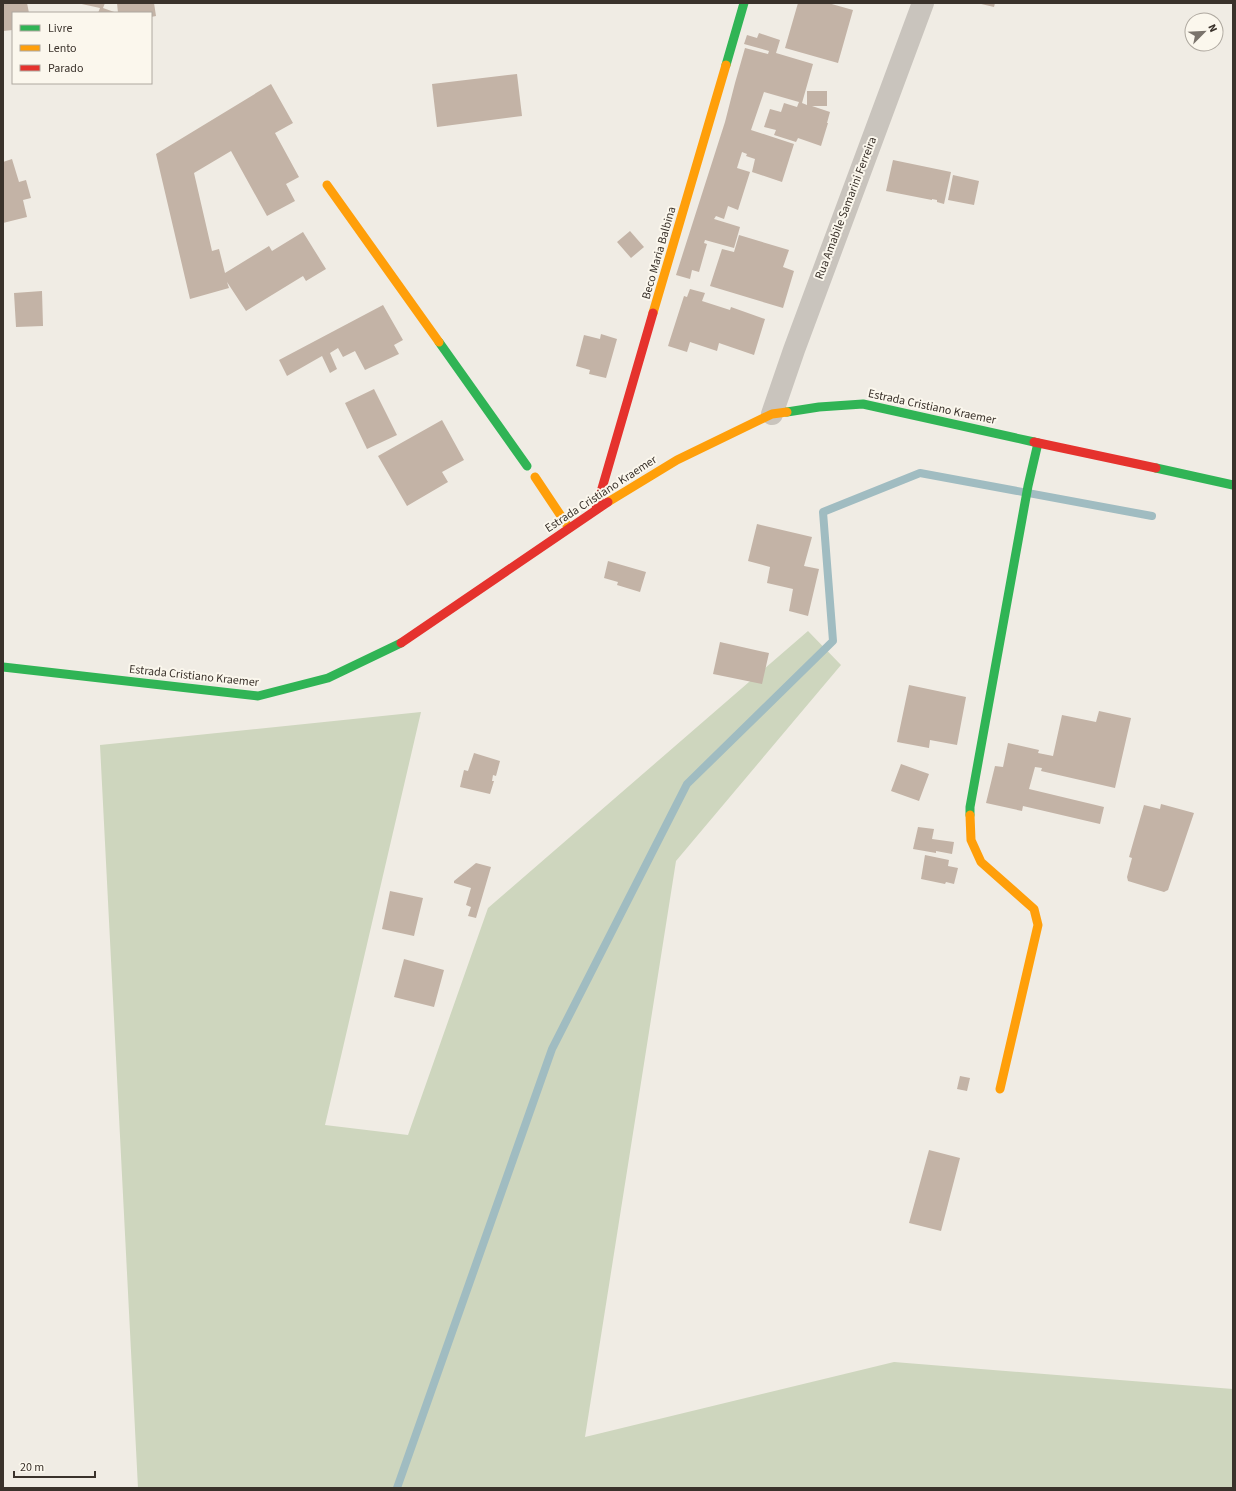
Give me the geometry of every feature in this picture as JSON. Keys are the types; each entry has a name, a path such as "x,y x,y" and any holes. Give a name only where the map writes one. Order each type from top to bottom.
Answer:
{"street":[{"name":"Beco Maria Balbina","path":"596,509 744,3"},
{"name":"Rua Amabile Samarini Ferreira","path":"772,414 794,350 923,3"},
{"path":"327,185 526,466"},
{"name":"Estrada Cristiano Kraemer","path":"3,667 258,696 328,678 397,646 596,509 677,460 772,414 819,407 863,404 1233,485"},
{"path":"1000,1089 1038,925 1034,909 981,862 971,840 970,807 1027,494 1038,443"},
{"path":"535,477 569,528"}],"green space":[{"path":"808,631 841,665 676,861 585,1437 894,1362 1233,1389 1233,1488 138,1488 100,745 421,712 325,1125 408,1135 488,908"}],"building":[{"path":"3,3 27,3 29,12 12,12 12,30 3,31"},
{"path":"77,3 105,3 103,8 114,12 98,12 100,8"},
{"path":"117,3 154,3 156,16 152,17 152,12 118,12"},
{"path":"798,3 828,3 853,10 838,63 785,48"},
{"path":"977,3 995,3 994,7"},
{"path":"759,33 780,40 776,53 813,64 802,103 807,105 807,91 827,91 827,106 812,106 830,112 821,146 798,138 796,142 774,135 776,130 764,127 770,109 781,112 784,103 797,107 799,102 764,92 751,130 794,144 782,182 752,172 755,159 746,156 747,154 742,152 737,168 750,172 738,210 728,206 724,219 716,216 714,219 740,227 734,248 705,240 704,243 707,244 699,272 692,270 690,279 676,275 725,122 745,48 768,54 769,51 744,44 747,35 757,38"},
{"path":"517,74 522,116 437,127 432,84"},
{"path":"271,84 293,123 275,133 299,177 286,184 295,201 267,216 231,151 194,173 212,251 219,249 225,273 269,246 272,251 303,232 326,269 306,281 303,276 246,311 227,282 229,288 190,299 156,154"},
{"path":"12,159 19,182 26,180 31,198 23,200 27,217 3,223 3,162"},
{"path":"893,160 951,172 944,204 937,202 937,200 886,191"},
{"path":"953,175 979,181 974,205 948,200"},
{"path":"630,231 644,247 631,258 617,242"},
{"path":"739,235 789,250 783,267 794,271 783,308 710,286 722,249 734,252"},
{"path":"690,289 705,293 702,301 730,310 731,307 765,319 754,355 719,343 717,351 690,342 687,352 668,346 684,296 687,297"},
{"path":"42,291 43,326 16,327 14,293"},
{"path":"383,305 403,340 394,345 399,354 365,370 355,351 343,357 338,348 330,353 337,369 330,373 322,356 287,376 279,360"},
{"path":"601,334 617,339 606,378 589,374 590,370 576,366 584,335 600,339"},
{"path":"374,389 397,435 367,449 345,403"},
{"path":"442,420 464,460 442,472 448,482 407,506 378,456"},
{"path":"757,524 812,537 804,566 819,569 808,616 789,611 793,589 767,583 770,567 748,561"},
{"path":"608,561 646,572 640,592 617,585 618,582 604,578"},
{"path":"720,642 769,653 762,684 713,674"},
{"path":"909,685 966,697 957,745 930,740 929,748 897,742"},
{"path":"1099,711 1131,718 1115,788 1041,771 1042,768 1035,767 1029,789 1104,807 1100,824 1023,806 1022,811 986,803 995,766 1003,767 1008,743 1039,750 1038,753 1053,756 1062,715 1096,722"},
{"path":"474,753 500,761 496,776 493,775 492,781 494,781 490,794 460,787 464,770 468,771"},
{"path":"901,764 929,774 919,801 891,791"},
{"path":"1161,804 1194,813 1168,890 1164,892 1128,881 1127,877 1132,858 1129,857 1144,805 1160,809"},
{"path":"918,827 934,829 932,839 954,842 952,854 913,849"},
{"path":"925,855 949,860 948,866 958,868 954,884 946,882 945,884 921,879"},
{"path":"476,863 491,867 476,918 468,916 471,907 466,905 471,888 454,883 454,881"},
{"path":"390,891 423,898 414,936 382,929"},
{"path":"404,959 444,970 434,1007 394,997"},
{"path":"960,1076 970,1078 967,1091 957,1089"},
{"path":"929,1150 960,1158 941,1231 909,1223"}],"waterway":[{"path":"397,1488 552,1049 687,784 833,641 823,512 920,473 1152,516"}],"traffic: fast":[{"path":"726,65 744,3"},
{"path":"439,342 527,466"},
{"path":"787,412 819,407 863,404 1034,442"},
{"path":"970,815 970,807 1028,486 1038,443"},
{"path":"1156,468 1233,485"},
{"path":"3,667 258,696 328,678 401,643"}],"traffic: slow":[{"path":"653,313 726,65"},
{"path":"327,185 439,342"},
{"path":"608,502 677,460 772,414 787,412"},
{"path":"535,477 569,528"},
{"path":"970,815 971,840 981,862 1034,909 1038,925 1000,1089"}],"traffic: jam":[{"path":"596,509 653,313"},
{"path":"1034,442 1156,468"},
{"path":"401,643 608,502"}]}
